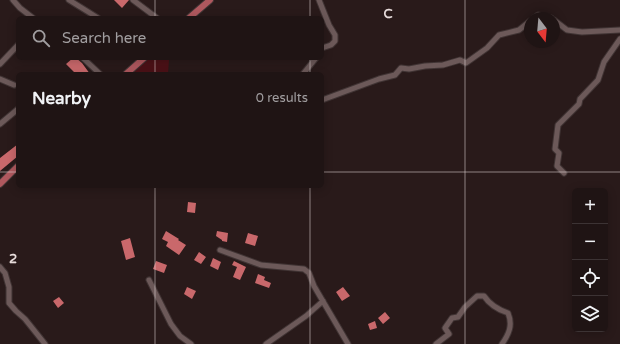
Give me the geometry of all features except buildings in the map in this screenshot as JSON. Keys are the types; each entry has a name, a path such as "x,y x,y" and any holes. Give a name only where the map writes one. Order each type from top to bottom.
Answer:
{"main road":[{"path":"191,16 210,0"},
{"path":"128,72 142,60"},
{"path":"0,184 16,168"}],"street":[{"path":"13,0 20,8 31,16"},
{"path":"69,0 95,16"},
{"path":"133,0 154,16"},
{"path":"319,0 329,25 335,35 335,41 331,45 324,47"},
{"path":"560,25 567,30 582,32 620,30"},
{"path":"324,99 379,79 395,75 401,68 409,69 443,65 460,60 466,63 487,48 499,35 518,30 524,26"},
{"path":"564,173 557,166 559,153 555,149 558,125 579,104 580,99 598,80 604,62 620,39"},
{"path":"0,64 16,47"},
{"path":"85,60 98,72"},
{"path":"306,72 314,60"},
{"path":"0,78 14,85"},
{"path":"0,124 16,111"},
{"path":"220,250 261,265 304,269 308,273 348,344"},
{"path":"0,267 5,273 9,287 9,303 25,319 45,344"},
{"path":"149,280 171,324 180,336 191,344"},
{"path":"436,344 449,334 446,328 452,318 458,317 465,306 477,296 484,296 489,303 508,313 511,319 509,334 502,344"},
{"path":"266,344 306,316 323,301"}],"shaded area":[{"path":"146,60 169,60 168,72 132,72"}]}
